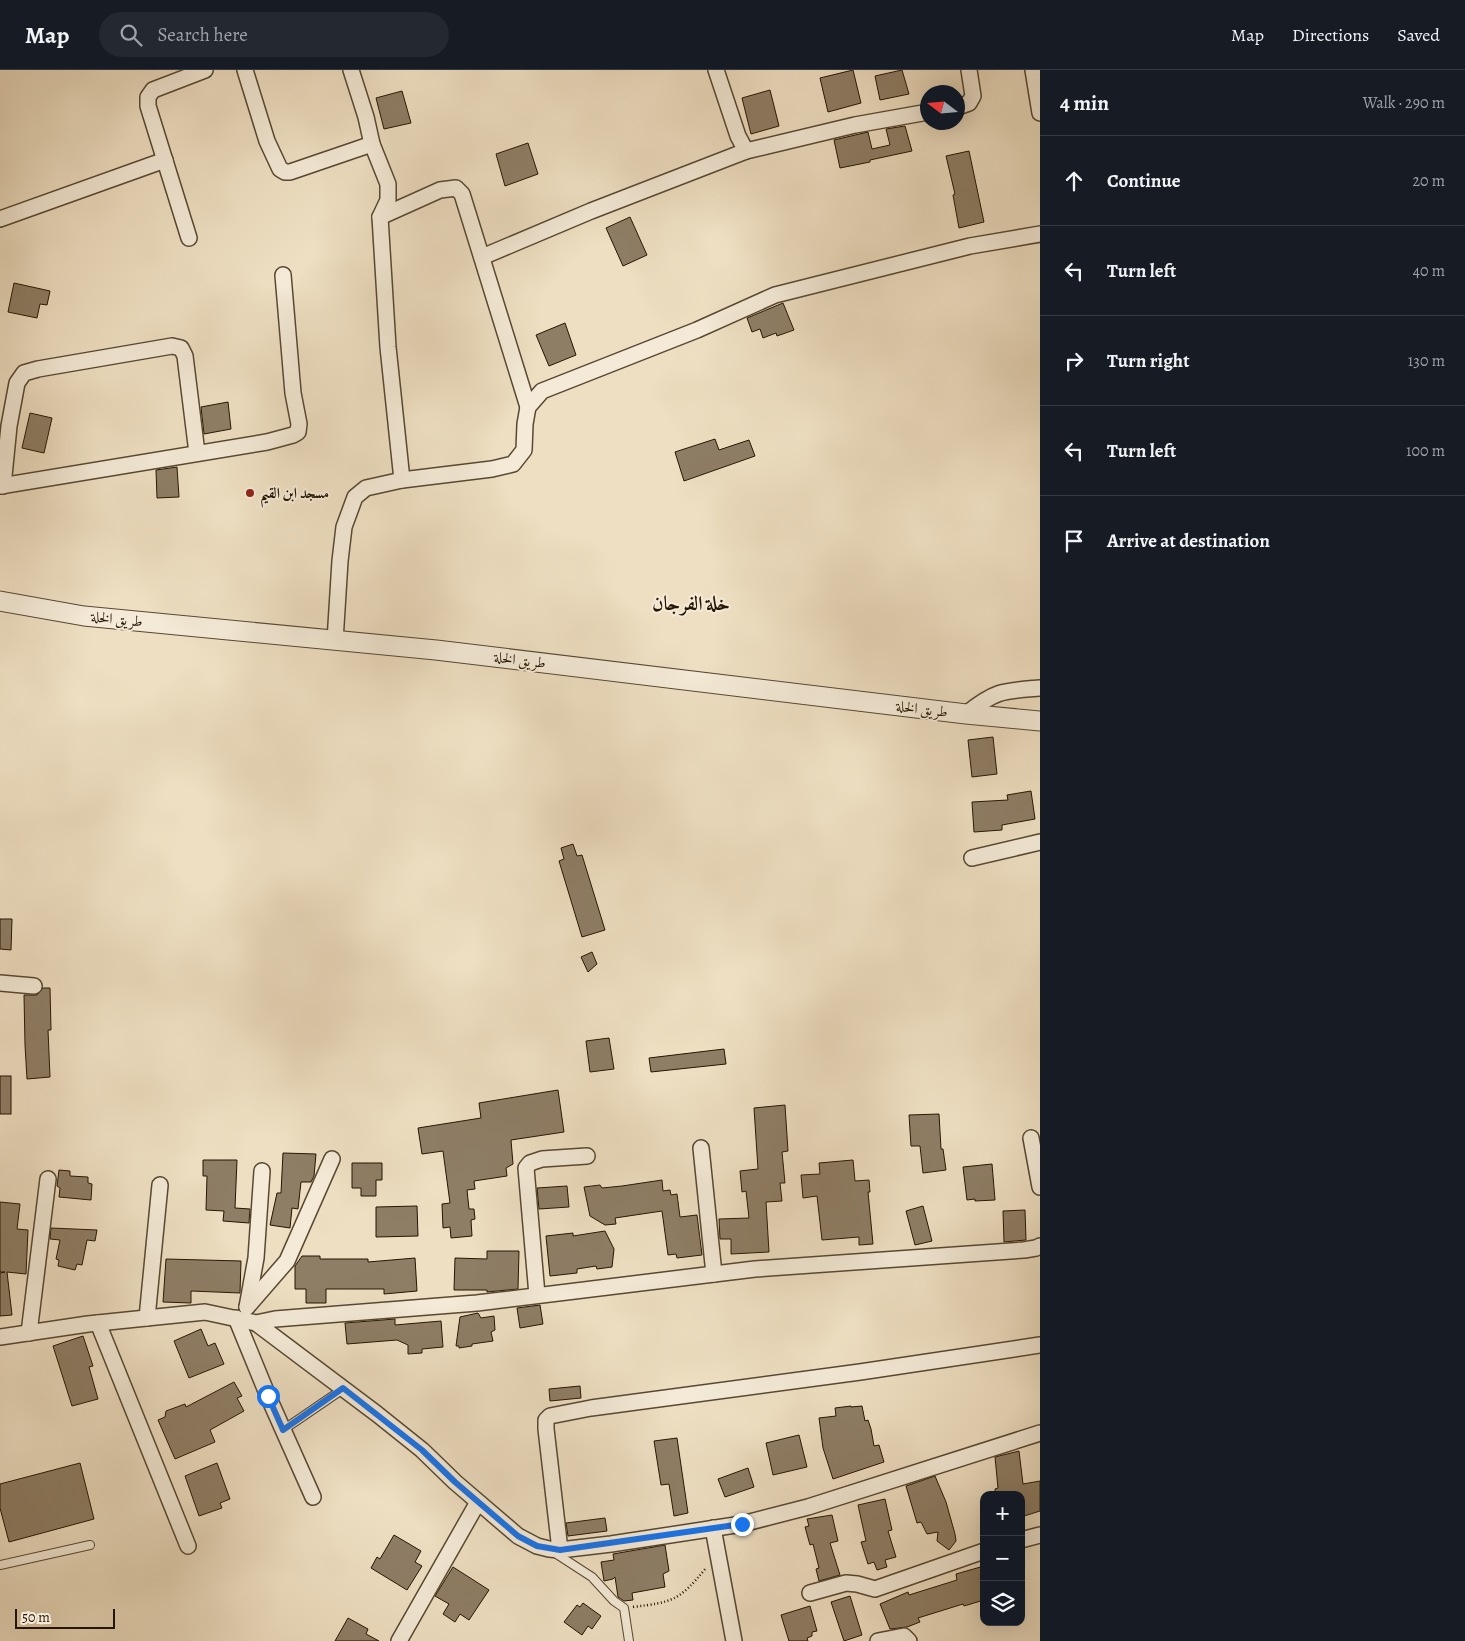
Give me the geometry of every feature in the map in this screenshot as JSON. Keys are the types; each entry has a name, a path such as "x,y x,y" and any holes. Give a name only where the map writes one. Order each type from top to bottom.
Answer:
{"street":[{"path":"189,238 148,106 148,97 153,90 205,70"},
{"path":"245,70 267,141 280,169 285,172 290,172 372,144"},
{"path":"351,70 366,117 372,144 388,184 388,200 380,217 388,347 402,480"},
{"path":"716,70 738,136 746,151"},
{"path":"965,104 969,103 973,96 969,70"},
{"path":"1033,70 1040,113"},
{"path":"482,257 591,211 746,151 855,125 920,113"},
{"path":"0,219 165,160"},
{"path":"336,641 340,561 344,527 354,497 366,488 402,480 492,469 513,464 524,450 528,407 462,194 456,188 440,190 380,217"},
{"path":"528,407 542,391 697,330 775,295 970,246 1040,234"},
{"path":"197,454 185,356 181,348 172,346 24,373 17,383 2,486 197,454 267,442 298,432 299,424 293,393 283,275"},
{"name":"طريق الخلة","path":"0,601 84,616 475,655 966,714 1040,721"},
{"path":"966,714 993,695 1006,691 1040,688"},
{"path":"972,858 1040,842"},
{"path":"0,983 34,986"},
{"path":"1031,1138 1040,1187"},
{"path":"701,1148 714,1274"},
{"path":"537,1296 526,1168 530,1163 542,1159 586,1156"},
{"path":"246,1317 288,1261 332,1159"},
{"path":"262,1171 256,1258 246,1317 283,1430 314,1497"},
{"path":"29,1333 48,1179"},
{"path":"147,1318 160,1184"},
{"path":"0,1337 98,1323 205,1312 275,1319 467,1304 714,1274 1024,1250 1040,1246"},
{"path":"246,1317 343,1388 422,1450 518,1536 537,1546 554,1550 742,1524 808,1507 1040,1433"},
{"path":"98,1323 188,1546"},
{"path":"554,1550 546,1429 546,1420 550,1416 591,1408 850,1374 1040,1345"},
{"path":"400,1641 478,1502"},
{"path":"713,1528 734,1641"},
{"path":"1025,1539 1040,1535"},
{"path":"810,1594 846,1583 875,1588 980,1552"},
{"path":"878,1641 904,1636 910,1641"}],"lane":[{"path":"283,1430 343,1388"},
{"path":"0,1565 90,1545"},
{"path":"554,1550 592,1577 614,1601 624,1608 629,1641"}],"path":[{"path":"624,1608 660,1603 678,1597 697,1580 718,1554"}],"building":[{"path":"853,70 861,103 828,112 820,78"},
{"path":"902,70 909,94 880,100 875,76"},
{"path":"770,90 779,126 751,134 742,98"},
{"path":"402,91 411,123 384,129 376,98"},
{"path":"905,126 912,151 840,168 834,140 868,132 872,149 890,145 886,129"},
{"path":"528,143 538,174 505,186 496,154"},
{"path":"969,151 984,222 959,228 953,195 955,194 946,156"},
{"path":"630,217 647,255 623,266 606,228"},
{"path":"14,283 50,291 47,305 40,304 37,318 8,312"},
{"path":"783,303 794,330 777,336 776,333 763,338 760,329 752,332 747,318"},
{"path":"565,323 576,355 549,366 536,335"},
{"path":"228,402 231,429 204,434 201,407"},
{"path":"30,413 52,418 44,453 22,448"},
{"path":"715,439 719,450 749,440 755,456 684,481 675,452"},
{"path":"177,467 179,497 157,498 156,470"},
{"path":"993,737 997,774 972,777 968,740"},
{"path":"1031,791 1035,819 1002,825 1002,830 974,832 972,802 1008,800 1007,795"},
{"path":"573,844 577,856 582,855 605,930 582,937 559,861 564,859 561,848"},
{"path":"0,919 12,919 11,950 0,949"},
{"path":"592,952 597,964 588,972 581,957"},
{"path":"43,988 50,988 51,1030 48,1030 50,1077 27,1079 24,995 37,995"},
{"path":"609,1038 614,1069 590,1072 586,1041"},
{"path":"724,1049 726,1064 651,1072 649,1058"},
{"path":"0,1076 11,1076 11,1114 0,1114"},
{"path":"558,1090 564,1132 511,1140 513,1164 506,1168 507,1176 474,1181 475,1189 467,1190 469,1209 474,1209 475,1219 471,1220 472,1236 451,1238 450,1227 443,1228 442,1204 450,1203 443,1151 422,1154 418,1128 481,1118 479,1103"},
{"path":"785,1105 788,1151 782,1152 785,1183 780,1183 782,1201 766,1202 769,1252 731,1254 731,1239 720,1239 719,1219 749,1218 746,1191 742,1192 740,1171 758,1169 754,1108"},
{"path":"939,1114 941,1149 943,1149 946,1170 923,1173 920,1146 911,1146 909,1115"},
{"path":"283,1153 316,1154 314,1176 311,1182 301,1182 298,1209 292,1208 290,1228 270,1225 277,1193 281,1193"},
{"path":"203,1160 237,1160 235,1208 250,1209 249,1223 223,1221 224,1211 206,1210 207,1176 203,1176"},
{"path":"853,1160 855,1181 869,1180 870,1192 868,1192 873,1244 859,1245 859,1237 822,1240 817,1196 803,1198 801,1175 820,1174 819,1163"},
{"path":"352,1163 382,1163 382,1180 376,1180 376,1196 361,1196 361,1188 352,1188"},
{"path":"992,1164 995,1200 967,1200 963,1167"},
{"path":"59,1170 70,1171 70,1176 88,1177 88,1183 92,1184 91,1200 59,1197 60,1188 57,1186"},
{"path":"662,1180 663,1191 670,1190 671,1195 677,1194 680,1217 697,1215 702,1255 677,1258 676,1254 668,1255 662,1211 615,1218 616,1224 605,1225 590,1216 584,1187 600,1185 602,1188"},
{"path":"567,1186 569,1207 539,1209 537,1188"},
{"path":"0,1202 20,1204 17,1229 28,1230 26,1274 7,1272 12,1315 0,1316 0,1273 5,1272 0,1272"},
{"path":"417,1206 418,1236 376,1237 376,1207"},
{"path":"923,1206 932,1241 915,1245 906,1211"},
{"path":"1025,1210 1026,1240 1004,1242 1003,1211"},
{"path":"51,1228 97,1230 95,1241 87,1240 82,1265 77,1264 75,1270 58,1266 59,1260 56,1259 60,1240 50,1239"},
{"path":"605,1231 614,1249 612,1267 597,1269 596,1266 577,1269 577,1273 550,1276 546,1236 573,1233 573,1236"},
{"path":"487,1251 519,1251 518,1289 487,1292 487,1290 454,1290 455,1258 487,1259"},
{"path":"302,1256 320,1256 320,1259 368,1259 368,1262 415,1258 417,1291 384,1294 384,1289 326,1289 326,1303 306,1303 306,1289 295,1289 295,1266"},
{"path":"166,1259 241,1261 240,1293 191,1291 191,1303 163,1302"},
{"path":"540,1305 543,1324 520,1328 517,1308"},
{"path":"478,1313 481,1318 494,1316 495,1330 491,1332 493,1341 459,1348 459,1346 456,1346 460,1317"},
{"path":"395,1319 395,1325 441,1321 443,1347 422,1349 422,1353 408,1354 408,1345 397,1340 347,1344 345,1323"},
{"path":"201,1329 208,1346 215,1343 224,1364 189,1378 174,1341"},
{"path":"83,1336 93,1366 89,1367 98,1399 72,1406 53,1346"},
{"path":"234,1382 242,1396 237,1398 244,1411 210,1430 215,1442 175,1459 158,1420 165,1417 166,1411 185,1404 186,1407"},
{"path":"580,1386 581,1398 550,1401 549,1389"},
{"path":"862,1406 865,1421 868,1420 871,1429 874,1446 879,1445 884,1462 833,1479 823,1448 819,1418 836,1416 835,1408"},
{"path":"799,1435 807,1467 773,1475 766,1443"},
{"path":"677,1438 688,1513 674,1516 669,1484 661,1485 654,1441"},
{"path":"1019,1451 1023,1484 1040,1481 1040,1511 1025,1516 1025,1491 995,1491 998,1488 995,1457"},
{"path":"80,1463 94,1519 9,1542 0,1508 0,1484"},
{"path":"217,1463 230,1499 220,1503 222,1508 199,1516 185,1476"},
{"path":"748,1468 754,1487 725,1497 718,1479"},
{"path":"935,1476 946,1502 955,1534 956,1541 949,1550 937,1541 938,1532 927,1534 921,1522 917,1523 906,1486"},
{"path":"885,1499 892,1530 888,1531 896,1557 885,1560 887,1567 877,1570 874,1562 868,1564 861,1542 866,1541 858,1505"},
{"path":"832,1515 838,1541 830,1543 840,1575 819,1581 816,1569 819,1568 813,1544 810,1545 805,1527 809,1526 807,1519"},
{"path":"605,1518 607,1531 568,1536 566,1523"},
{"path":"394,1535 421,1551 415,1562 422,1566 407,1590 371,1568 377,1557 380,1559"},
{"path":"665,1545 669,1571 663,1574 665,1587 632,1593 633,1600 624,1601 618,1597 615,1577 604,1581 601,1562 614,1560 613,1554"},
{"path":"453,1567 489,1590 469,1620 460,1614 455,1622 443,1614 449,1604 435,1596"},
{"path":"980,1567 980,1601 964,1606 963,1604 918,1618 920,1622 907,1627 890,1629 880,1604 908,1592 909,1595 957,1580 956,1574"},
{"path":"850,1596 862,1635 844,1641 831,1602"},
{"path":"583,1603 601,1616 592,1629 588,1626 582,1635 564,1622 577,1605 580,1607"},
{"path":"810,1606 817,1631 812,1632 812,1636 807,1638 808,1641 789,1641 781,1615"},
{"path":"348,1618 368,1629 366,1634 379,1641 335,1641"}],"place":[{"name":"مسجد ابن القيم","path":"250,493"}],"district":[{"name":"خلة الفرجان","path":"691,603"}],"route":[{"path":"268,1396 283,1430 343,1388 422,1450 455,1482 518,1536 537,1546 560,1550 742,1524"}]}
